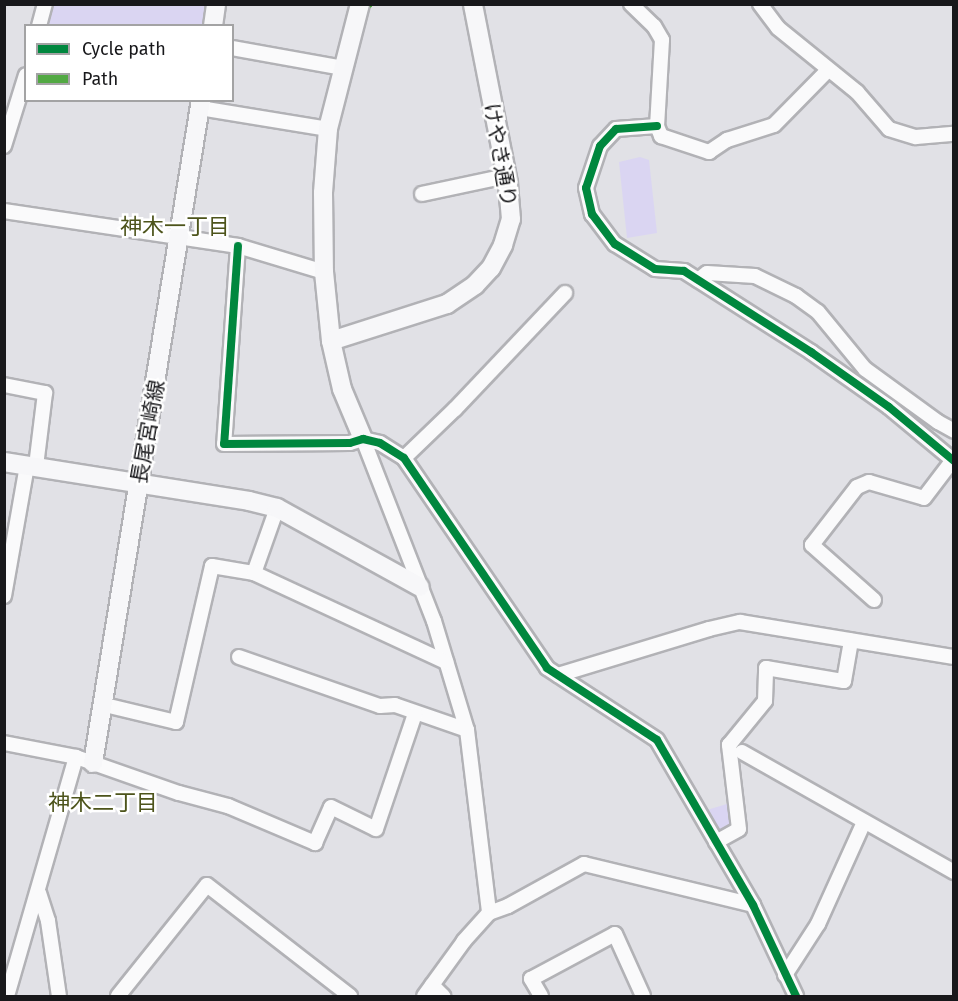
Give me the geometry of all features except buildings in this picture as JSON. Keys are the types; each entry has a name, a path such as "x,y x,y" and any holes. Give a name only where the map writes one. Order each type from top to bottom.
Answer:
{"street":[{"path":"40,24 45,4"},
{"path":"213,24 216,4"},
{"path":"360,4 328,129 323,193 324,272 330,341 342,389 434,621 467,730 489,913"},
{"name":"けやき通り","path":"330,341 447,304 475,285 491,268 503,245 511,219 507,176 472,4"},
{"path":"631,4 654,26 662,40 657,126 661,136 709,152 727,140 774,125 828,70"},
{"path":"760,4 778,28 857,92 889,129 916,137 954,134"},
{"path":"234,48 343,68"},
{"path":"4,146 24,81"},
{"path":"200,104 328,129"},
{"name":"長尾宮崎線","path":"85,760 105,705 200,104"},
{"path":"657,126 616,129 600,146 586,188 592,214 615,244 640,262 655,269 684,271 821,358 897,413 953,460 924,498 869,482 857,487 812,545 874,600"},
{"path":"422,194 507,176"},
{"path":"4,211 238,246 324,272"},
{"path":"238,246 224,444 350,443 363,439 380,443 404,458 547,668 657,740 753,905 796,996"},
{"path":"698,280 707,273 756,276 796,296 818,312 845,348 875,377 954,431"},
{"path":"404,458 455,409 565,293"},
{"path":"4,385 45,393 4,596"},
{"path":"4,462 249,501 277,508 420,587"},
{"path":"254,573 277,508"},
{"path":"105,705 176,722 212,566 254,573 447,663"},
{"path":"558,675 709,628 740,622 954,657"},
{"path":"716,842 739,829 729,745 765,701 766,668 843,681 851,640"},
{"path":"239,657 380,706 394,705 467,730"},
{"path":"4,743 85,760 179,793 228,806 315,843 331,807 376,829 415,714"},
{"path":"742,752 954,872"},
{"path":"7,996 39,891 85,760"},
{"path":"785,975 818,924 864,822"},
{"path":"444,996 428,991 473,930 489,913 508,906 584,864 753,905"},
{"path":"118,996 207,885 351,996"},
{"path":"39,891 48,921 59,996"},
{"path":"541,996 531,980 615,934 643,996"}],"shaded area":[{"path":"53,4 206,4 203,24 47,24"},
{"path":"640,157 649,160 657,233 627,238 619,162"},
{"path":"730,803 733,824 729,830 717,830 707,810"}],"cycle path":[{"path":"657,126 616,129 600,146 586,188 592,214 615,244 655,269 684,271 811,352 889,407 954,461"},
{"path":"238,246 224,444 350,443 363,439 380,443 404,458 547,668 657,740 753,905 796,996"}],"district":[{"name":"神木一丁目","path":"175,227"},
{"name":"神木二丁目","path":"103,803"}]}
